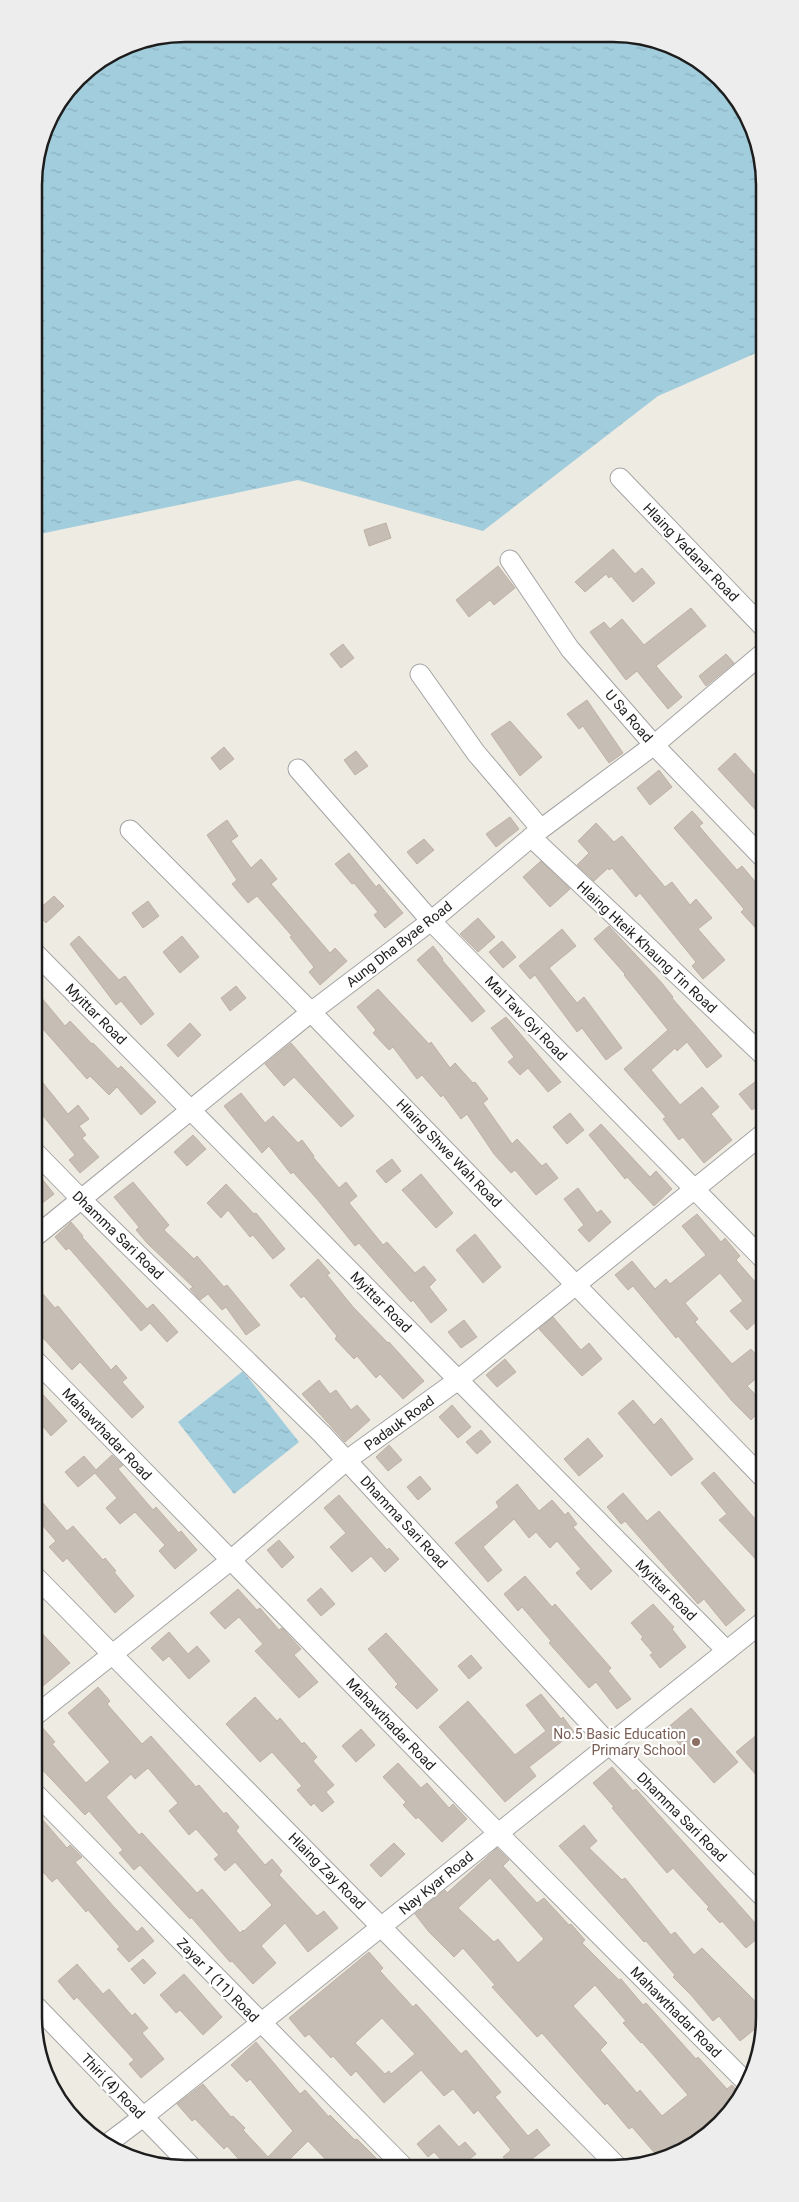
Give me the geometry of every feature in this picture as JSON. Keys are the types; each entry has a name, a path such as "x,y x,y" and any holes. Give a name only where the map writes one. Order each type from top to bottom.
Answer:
{"street":[{"name":"Hlaing Yadanar Road","path":"620,478 756,620"},
{"name":"U Sa Road","path":"510,560 570,649 654,745 756,851"},
{"name":"Aung Dha Byae Road","path":"42,1231 311,1012 431,921 536,833 654,745 756,659"},
{"name":"Hlaing Hteik Khaung Tin Road","path":"420,674 536,833 756,1048"},
{"name":"Mal Taw Gyi Road","path":"298,769 431,921 756,1252"},
{"name":"Hlaing Shwe Wah Road","path":"130,830 311,1012 756,1471"},
{"name":"Myittar Road","path":"43,961 727,1651"},
{"name":"Padauk Road","path":"42,1710 231,1560 347,1460 458,1380 756,1139"},
{"name":"Dhamma Sari Road","path":"42,1159 81,1199 322,1434 610,1745 756,1890"},
{"name":"Mahawthadar Road","path":"42,1367 498,1833 742,2078"},
{"name":"Hlaing Zay Road","path":"42,1583 611,2160"},
{"name":"Nay Kyar Road","path":"113,2139 756,1627"},
{"name":"Zayar 1 (11) Road","path":"42,1800 260,2024 397,2160"},
{"name":"Thiri (4) Road","path":"42,2013 185,2160"}],"water":[{"path":"176,43 623,43 642,45 677,57 701,72 715,84 737,114 746,131 754,157 756,185 756,353 658,396 483,531 298,480 43,533 43,176 47,148 57,122 72,98 91,78 131,53 157,45"},
{"path":"243,1371 299,1442 234,1494 178,1422"}],"building":[{"path":"386,523 391,538 369,546 364,530"},
{"path":"613,549 635,574 642,568 655,583 633,602 611,576 609,578 606,574 585,592 575,582"},
{"path":"498,566 515,588 494,605 490,600 469,617 456,600"},
{"path":"691,608 706,626 656,666 682,697 668,709 637,671 626,680 590,632 604,622 610,629 622,619 644,645"},
{"path":"343,644 354,658 341,668 330,654"},
{"path":"726,654 734,663 706,686 699,676"},
{"path":"587,700 623,753 609,763 583,726 579,729 567,714"},
{"path":"510,721 542,757 520,776 491,734"},
{"path":"224,747 234,759 220,770 211,758"},
{"path":"356,751 368,766 355,775 344,760"},
{"path":"735,753 756,776 756,810 718,769"},
{"path":"659,770 672,787 650,805 637,788"},
{"path":"692,811 703,823 699,826 737,870 742,866 756,883 756,928 741,912 744,909 674,828"},
{"path":"510,817 519,829 496,847 486,834"},
{"path":"227,820 238,836 231,841 251,868 261,859 277,879 271,884 330,953 335,948 347,961 320,985 309,972 314,967 290,937 292,936 257,896 248,903 232,884 237,880 207,835"},
{"path":"596,823 614,842 622,836 665,887 672,882 690,905 696,899 712,918 698,929 725,960 703,979 692,966 696,962 640,893 636,897 612,868 609,870 608,868 594,881 577,865 589,853 578,841"},
{"path":"424,839 434,850 417,864 407,852"},
{"path":"349,853 376,887 379,884 403,913 385,928 374,915 378,912 335,864"},
{"path":"541,861 570,889 550,907 523,877"},
{"path":"54,896 64,906 46,923 43,919 43,906"},
{"path":"148,901 159,916 143,928 132,913"},
{"path":"478,918 495,937 478,952 460,934"},
{"path":"609,926 661,982 672,998 722,1056 707,1068 687,1042 677,1051 675,1048 651,1070 680,1105 702,1087 719,1107 711,1114 732,1140 704,1163 683,1137 679,1140 663,1119 666,1117 624,1069 668,1030 625,974 594,939"},
{"path":"562,929 576,946 549,968 577,1003 584,997 622,1048 606,1060 582,1028 577,1032 535,975 530,979 519,966"},
{"path":"79,936 119,980 125,976 154,1014 141,1025 121,1001 116,1005 70,944"},
{"path":"182,936 199,957 180,973 163,952"},
{"path":"502,941 516,957 503,968 489,952"},
{"path":"433,946 442,960 485,1011 472,1022 417,960"},
{"path":"236,986 246,998 230,1011 221,998"},
{"path":"378,989 429,1044 431,1042 450,1068 455,1063 473,1083 475,1082 488,1099 483,1103 512,1144 517,1139 542,1166 546,1163 558,1178 536,1195 515,1170 511,1173 494,1154 467,1114 461,1119 443,1095 441,1097 422,1075 417,1079 393,1047 389,1050 373,1033 376,1030 357,1007"},
{"path":"43,999 65,1026 70,1021 118,1069 121,1066 156,1102 141,1115 117,1087 109,1095 90,1076 87,1079 43,1029"},
{"path":"506,1017 561,1082 548,1092 528,1068 520,1075 508,1062 514,1057 491,1028"},
{"path":"190,1023 201,1035 178,1057 167,1045"},
{"path":"291,1043 354,1116 341,1127 294,1077 284,1086 265,1064"},
{"path":"756,1081 756,1107 752,1110 739,1094"},
{"path":"43,1082 68,1114 78,1105 89,1119 79,1126 86,1135 82,1138 99,1157 80,1173 69,1160 75,1155 42,1115"},
{"path":"241,1093 265,1123 273,1116 298,1143 302,1140 313,1157 339,1188 346,1182 357,1196 349,1203 383,1245 387,1242 415,1273 424,1266 436,1280 429,1287 447,1310 431,1323 413,1300 411,1302 359,1243 355,1246 317,1199 293,1172 291,1174 269,1146 262,1153 224,1106"},
{"path":"570,1113 584,1130 567,1144 553,1127"},
{"path":"601,1124 650,1177 656,1171 672,1189 654,1206 627,1177 625,1179 589,1135"},
{"path":"193,1135 206,1149 187,1166 174,1152"},
{"path":"392,1159 401,1171 386,1183 376,1171"},
{"path":"421,1174 453,1213 436,1228 402,1190"},
{"path":"42,1179 54,1194 42,1203"},
{"path":"133,1182 169,1225 164,1230 194,1259 197,1256 224,1287 227,1285 260,1325 246,1335 226,1307 222,1310 208,1294 200,1300 190,1289 193,1287 147,1243 136,1230 139,1227 114,1197"},
{"path":"226,1184 254,1214 256,1213 285,1249 273,1259 253,1235 250,1237 228,1210 221,1218 207,1203"},
{"path":"578,1188 597,1213 601,1210 611,1222 589,1242 578,1230 584,1225 564,1199"},
{"path":"697,1214 721,1242 725,1238 740,1256 736,1260 756,1283 756,1322 747,1330 730,1311 743,1301 720,1273 685,1303 698,1319 695,1322 732,1364 751,1349 756,1355 756,1379 747,1386 756,1395 756,1415 751,1420 733,1402 678,1336 676,1338 633,1286 628,1290 615,1275 632,1261 655,1289 666,1279 670,1284 706,1255 682,1226"},
{"path":"71,1222 82,1237 147,1309 153,1304 178,1332 167,1342 150,1323 141,1331 69,1248 66,1250 55,1237"},
{"path":"475,1234 501,1267 483,1283 456,1250"},
{"path":"318,1259 330,1273 327,1275 353,1307 389,1342 424,1381 403,1399 380,1374 376,1378 357,1356 354,1359 335,1339 337,1336 304,1296 301,1298 290,1285"},
{"path":"42,1293 55,1308 58,1306 111,1370 116,1365 127,1378 122,1382 144,1407 132,1418 80,1362 72,1370 42,1337"},
{"path":"553,1317 581,1350 589,1343 602,1359 582,1376 539,1329"},
{"path":"464,1320 477,1337 461,1348 448,1332"},
{"path":"505,1359 516,1372 497,1387 486,1375"},
{"path":"319,1380 330,1394 336,1390 351,1410 357,1405 370,1420 345,1442 302,1394"},
{"path":"42,1394 67,1421 51,1436 42,1426"},
{"path":"633,1400 654,1425 661,1418 693,1459 671,1476 618,1413"},
{"path":"452,1405 471,1427 458,1438 439,1417"},
{"path":"481,1430 491,1442 477,1454 466,1442"},
{"path":"588,1438 603,1456 579,1476 564,1459"},
{"path":"389,1445 402,1460 388,1471 376,1457"},
{"path":"112,1455 123,1465 118,1469 153,1510 156,1507 179,1533 181,1531 197,1550 175,1569 159,1551 165,1545 135,1512 120,1524 106,1508 117,1498 95,1473 78,1487 65,1472 84,1456 96,1470"},
{"path":"714,1472 756,1520 756,1559 719,1520 727,1514 701,1483"},
{"path":"420,1476 431,1489 418,1500 407,1487"},
{"path":"517,1484 539,1511 552,1500 565,1515 568,1512 577,1524 573,1527 612,1571 591,1590 576,1573 581,1569 557,1541 550,1548 536,1532 529,1538 514,1519 483,1547 502,1570 488,1582 455,1543 499,1507 496,1502"},
{"path":"623,1493 647,1521 659,1511 745,1610 726,1626 704,1599 698,1604 625,1521 621,1524 607,1507"},
{"path":"339,1495 387,1550 389,1548 399,1559 385,1572 371,1556 352,1572 330,1547 346,1533 324,1508"},
{"path":"42,1502 67,1531 73,1526 103,1560 105,1558 134,1596 115,1613 67,1558 63,1562 49,1547 56,1541 42,1525"},
{"path":"279,1540 294,1557 282,1568 267,1550"},
{"path":"525,1576 552,1607 555,1604 611,1668 608,1671 631,1699 617,1709 596,1682 589,1688 549,1643 551,1641 522,1607 518,1611 504,1594"},
{"path":"321,1588 335,1604 321,1616 307,1600"},
{"path":"238,1589 257,1610 260,1608 279,1630 282,1628 301,1649 294,1655 318,1682 299,1698 255,1651 263,1644 239,1617 225,1629 210,1613"},
{"path":"653,1604 674,1627 672,1629 686,1647 660,1668 650,1655 653,1653 641,1639 643,1637 631,1623"},
{"path":"169,1632 188,1654 197,1646 210,1661 189,1679 169,1656 163,1661 151,1648"},
{"path":"386,1633 438,1690 417,1709 395,1687 398,1684 368,1649"},
{"path":"42,1634 70,1663 42,1687"},
{"path":"471,1655 482,1668 469,1679 458,1666"},
{"path":"98,1687 110,1701 107,1704 142,1744 151,1736 196,1787 199,1785 224,1814 226,1812 239,1827 236,1831 265,1865 272,1859 282,1871 279,1875 317,1916 324,1911 338,1928 308,1952 285,1923 261,1946 276,1963 253,1984 232,1961 230,1962 191,1917 190,1919 140,1865 134,1870 119,1853 123,1850 89,1811 85,1815 42,1770 42,1727 55,1742 52,1744 86,1783 110,1762 68,1713","holes":["148,1768 178,1803 169,1811 189,1835 196,1829 219,1855 214,1859 225,1871 235,1862 272,1905 244,1931 240,1933 202,1889 197,1893 142,1833 139,1835 106,1797 131,1774 135,1779"]},
{"path":"541,1694 561,1719 563,1717 574,1732 529,1767 536,1776 505,1802 439,1727 468,1701 515,1755 546,1731 526,1705"},
{"path":"255,1697 277,1721 280,1718 302,1744 304,1742 317,1757 313,1761 334,1785 326,1792 334,1802 322,1812 314,1803 311,1806 297,1790 302,1786 272,1752 260,1762 226,1724"},
{"path":"691,1708 738,1762 714,1783 666,1729"},
{"path":"361,1729 375,1745 356,1762 342,1746"},
{"path":"756,1735 756,1775 736,1752"},
{"path":"398,1763 421,1788 427,1783 449,1808 453,1804 467,1819 442,1842 418,1817 416,1819 403,1805 406,1802 383,1777"},
{"path":"612,1767 633,1791 636,1789 756,1924 756,1940 746,1948 722,1921 720,1923 707,1909 709,1907 673,1868 667,1873 593,1783"},
{"path":"42,1819 67,1848 70,1845 82,1857 75,1862 114,1907 137,1932 142,1927 154,1941 129,1962 117,1949 120,1947 88,1910 86,1912 57,1878 52,1882 42,1871"},
{"path":"584,1825 597,1841 589,1848 622,1880 625,1878 671,1935 675,1932 694,1955 702,1948 756,2002 756,2028 740,2041 719,2016 713,2021 673,1977 675,1975 646,1941 644,1942 559,1846"},
{"path":"394,1843 405,1854 381,1877 370,1865"},
{"path":"497,1848 509,1860 503,1866 537,1903 544,1898 585,1940 582,1943 619,1980 621,1979 643,2005 646,2003 696,2059 698,2057 727,2089 732,2085 736,2090 727,2104 701,2130 668,2149 655,2153 632,2127 629,2129 607,2103 605,2105 542,2033 537,2037 492,1987 495,1985 463,1948 454,1957 429,1932 415,1914 445,1890 447,1893","holes":["490,1878 544,1939 518,1963 498,1939 494,1942 458,1908","595,1985 626,2021 623,2023 688,2095 662,2116 640,2090 637,2093 600,2050 607,2043 573,2006"]},
{"path":"369,1952 383,1968 380,1971 413,2007 416,2004 461,2054 466,2050 501,2092 495,2097 528,2136 537,2129 550,2145 530,2160 506,2160 503,2157 511,2150 478,2110 474,2114 453,2089 444,2096 421,2070 384,2103 356,2071 351,2076 309,2034 305,2037 289,2018","holes":["382,2018 415,2054 391,2074 389,2071 385,2074 355,2043"]},
{"path":"143,1959 156,1973 144,1984 131,1969"},
{"path":"77,1964 103,1994 109,1989 132,2016 135,2013 148,2028 142,2033 164,2059 141,2078 129,2064 134,2060 77,1997 74,2000 58,1981"},
{"path":"184,1974 222,2017 203,2035 180,2010 176,2013 160,1995"},
{"path":"256,2042 300,2094 305,2090 329,2117 330,2115 378,2160 326,2160 308,2141 289,2160 240,2160 227,2146 224,2149 195,2119 192,2121 177,2104 203,2084 231,2117 233,2116 245,2128 243,2130 268,2157 293,2131 250,2079 247,2082 231,2065"},
{"path":"439,2125 459,2147 465,2142 476,2154 468,2160 441,2160 434,2152 428,2157 417,2144"}],"place":[{"name":"No.5 Basic Education Primary School","path":"696,1742"}]}
